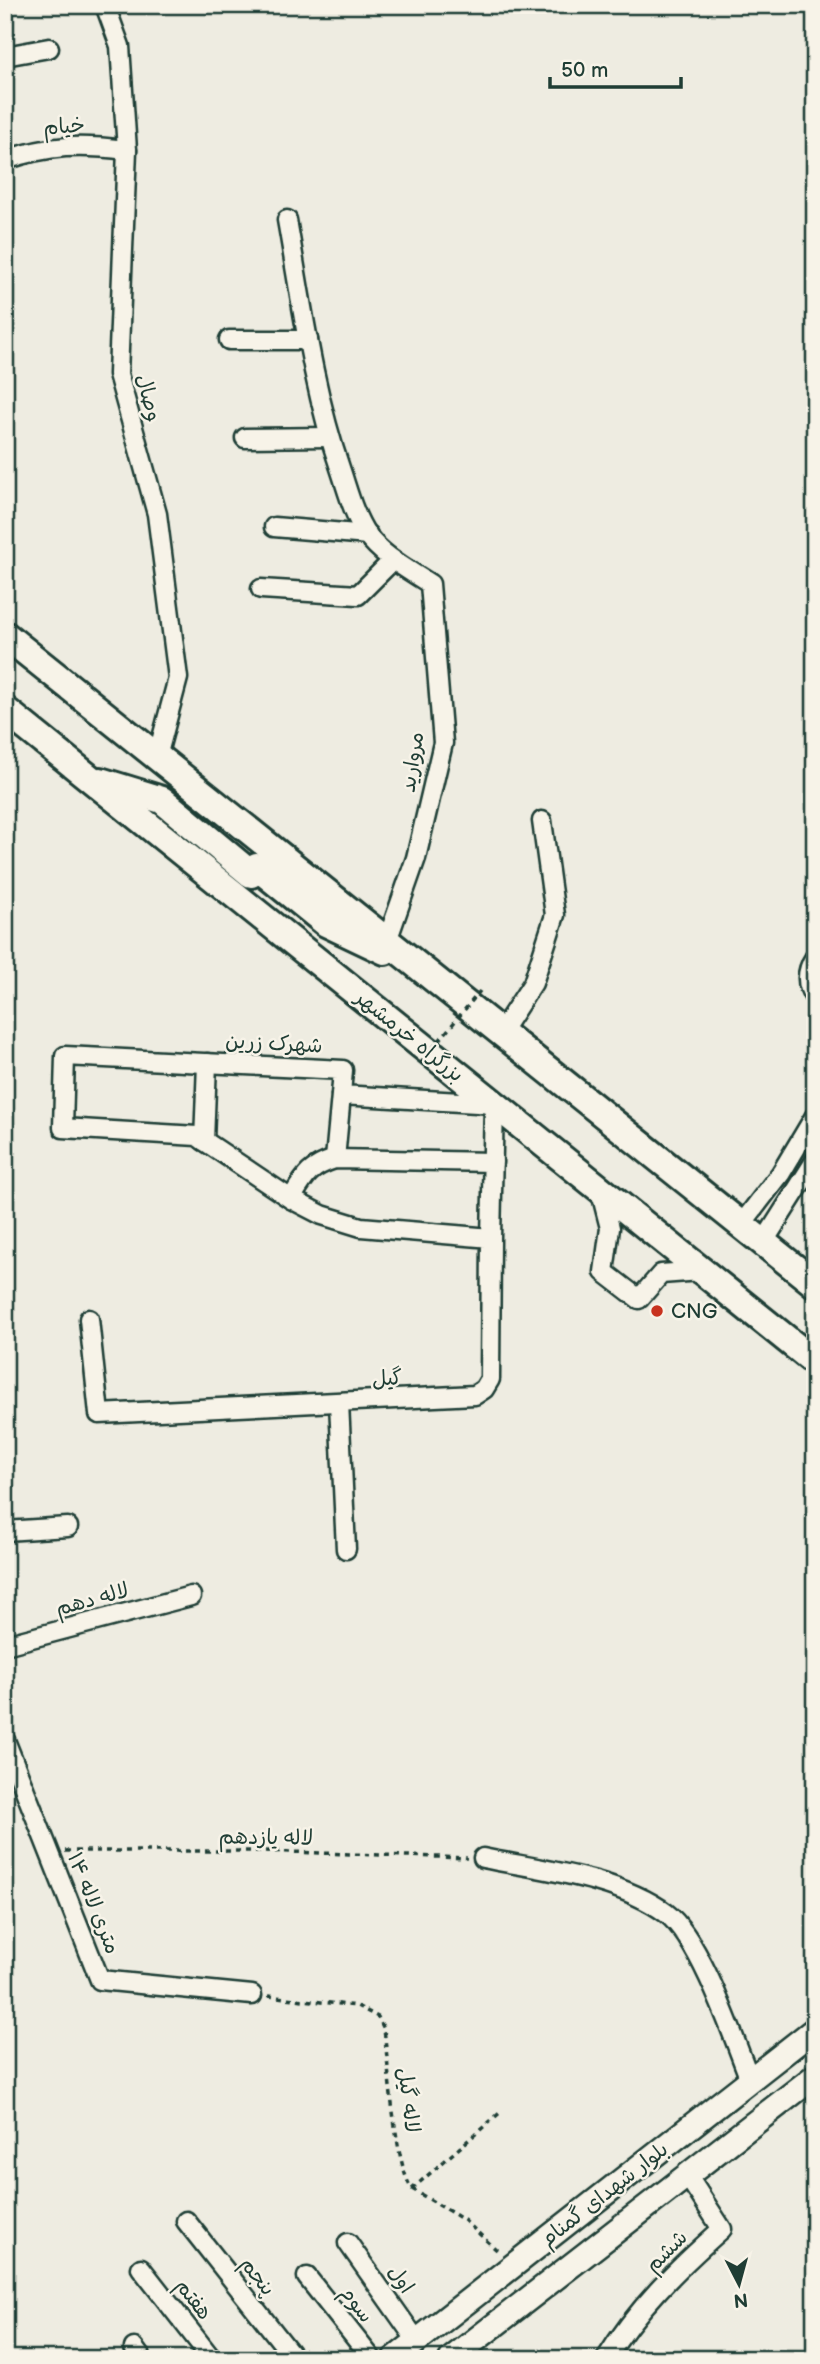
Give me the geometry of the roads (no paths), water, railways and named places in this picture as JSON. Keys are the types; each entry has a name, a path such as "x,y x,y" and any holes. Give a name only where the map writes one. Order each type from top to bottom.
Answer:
{"highway":[{"path":"5,635 157,757 261,864 326,923 418,966"},
{"name":"بزرگراه خرمشهر","path":"5,710 815,1363"},
{"path":"90,778 162,800 387,941 815,1284"},
{"path":"233,894 261,864"}],"main road":[{"name":"بلوار شهدای گمنام","path":"394,2359 815,2029"},
{"name":"بلوار شهدای گمنام","path":"451,2359 815,2076"},
{"path":"665,2147 687,2175"}],"street":[{"name":"وصال","path":"105,5 120,47 127,150 118,374 157,514 178,678 157,757"},
{"path":"5,56 49,48"},
{"name":"خیام","path":"5,160 34,150 84,145 127,150"},
{"path":"261,589 358,595 393,560 368,536 351,502 329,437 308,340 287,220"},
{"path":"229,340 308,340"},
{"path":"245,438 329,437"},
{"path":"274,527 368,536"},
{"name":"مروارید","path":"387,941 416,858 443,743 430,584 393,560"},
{"path":"501,1032 533,983 555,915 541,821"},
{"path":"815,957 808,968 808,981 815,998"},
{"name":"شهرک زرین","path":"204,1141 197,1136 63,1128 65,1056 343,1070 341,1095"},
{"path":"206,1063 204,1141 291,1199 322,1215 360,1227 491,1238"},
{"path":"335,1159 341,1095 494,1104"},
{"name":"گیل","path":"89,1319 99,1414 475,1395 484,1389 490,1379 494,1104"},
{"path":"741,1225 781,1173 815,1116"},
{"path":"291,1199 305,1177 318,1164 335,1159 493,1162"},
{"path":"763,1242 815,1161"},
{"path":"600,1189 610,1228 604,1272 639,1299 661,1274 701,1271"},
{"path":"339,1403 346,1549"},
{"path":"5,1531 68,1527"},
{"name":"لاله دهم","path":"5,1645 191,1596"},
{"name":"۱۴ متری لاله","path":"5,1740 100,1980 252,1995"},
{"path":"483,1858 601,1883 668,1914 691,1941 750,2080"},
{"name":"ششم","path":"606,2359 625,2328 686,2261 722,2229 687,2175"},
{"name":"پنجم","path":"186,2221 295,2359"},
{"name":"اول","path":"348,2243 417,2341"},
{"name":"هفتم","path":"141,2269 212,2359"},
{"name":"سوم","path":"307,2277 372,2359"}],"place":[{"name":"CNG","path":"657,1311"}]}
